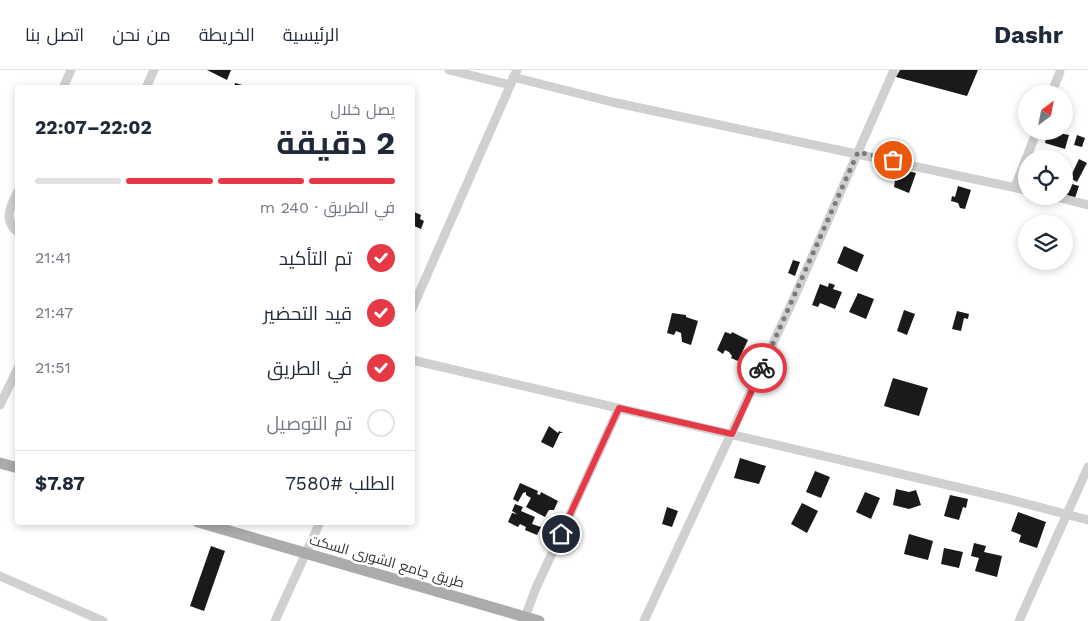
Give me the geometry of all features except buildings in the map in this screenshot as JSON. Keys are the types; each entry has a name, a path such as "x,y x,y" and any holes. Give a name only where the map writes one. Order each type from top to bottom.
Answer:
{"main road":[{"path":"0,463 15,467"},
{"name":"طريق جامع الشورى السكت","path":"209,525 539,621"}],"street":[{"path":"64,85 71,70"},
{"path":"147,85 154,70"},
{"path":"449,70 513,77 612,102 858,152 1016,187 1018,181"},
{"path":"644,621 732,434 894,70"},
{"path":"1055,85 1060,72"},
{"path":"415,303 513,77"},
{"path":"15,198 8,218 15,230"},
{"path":"1073,201 1088,205"},
{"path":"415,361 1008,499 1066,516 1088,520"},
{"path":"0,404 15,374"},
{"path":"525,617 536,588 619,408"},
{"path":"1019,621 1088,467"},
{"path":"275,621 319,525"},
{"path":"0,576 103,621"}],"way so far":[{"path":"762,368 858,152 893,160"}],"route":[{"path":"561,534 619,408 732,434 762,368"}]}
